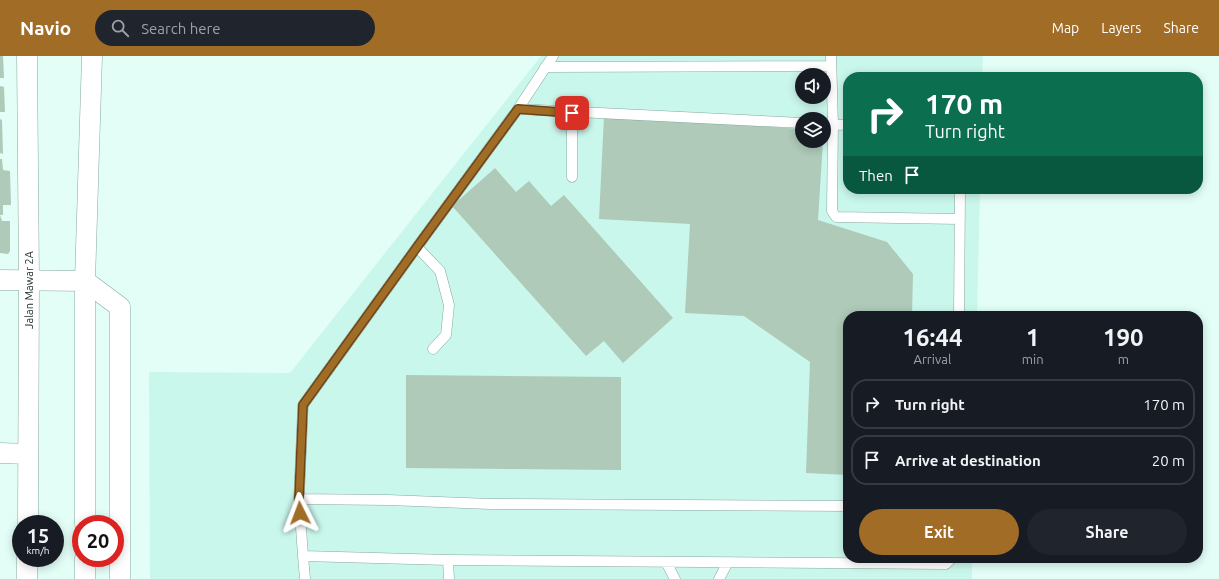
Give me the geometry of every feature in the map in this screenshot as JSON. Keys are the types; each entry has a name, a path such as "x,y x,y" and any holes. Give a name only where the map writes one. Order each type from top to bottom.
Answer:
{"street":[{"name":"Jalan Mawar 2A","path":"27,56 29,280 28,515"},
{"path":"85,515 85,280 92,56"},
{"path":"0,280 85,280 120,307 120,579"},
{"path":"0,453 28,454"},
{"path":"27,567 27,579"},
{"path":"85,567 85,579"}],"lane":[{"path":"305,579 299,499 303,405 518,109 553,56"},
{"path":"545,67 831,61 829,112"},
{"path":"518,109 572,113 795,123"},
{"path":"572,113 572,177"},
{"path":"831,124 843,125"},
{"path":"829,148 832,211 836,216 960,220"},
{"path":"959,311 960,194"},
{"path":"417,247 440,271 449,305 446,335 433,349"},
{"path":"299,499 388,500 490,504 843,506"},
{"path":"304,556 448,560 947,563"},
{"path":"448,560 449,579"},
{"path":"666,562 675,579"},
{"path":"719,579 728,562"}],"shaded area":[{"path":"541,56 983,56 982,72 843,72 843,194 980,194 977,311 843,311 843,563 972,563 972,579 150,579 149,372 290,373"}],"building":[{"path":"0,56 3,56 4,78 0,78"},
{"path":"0,86 4,87 5,112 0,112"},
{"path":"604,116 795,129 795,148 823,148 818,220 887,242 913,274 912,311 843,311 843,475 806,473 810,362 744,316 685,313 690,224 599,219"},
{"path":"0,119 2,120 3,154 0,153"},
{"path":"0,159 2,159 3,170 10,171 11,205 3,205 3,215 0,215"},
{"path":"495,168 516,192 529,181 551,206 564,195 673,318 623,363 604,341 586,356 452,206"},
{"path":"0,215 2,221 10,221 10,251 8,254 0,253"},
{"path":"406,375 621,377 621,470 406,468"}],"route":[{"path":"300,513 299,499 303,405 518,109 572,113"}]}
